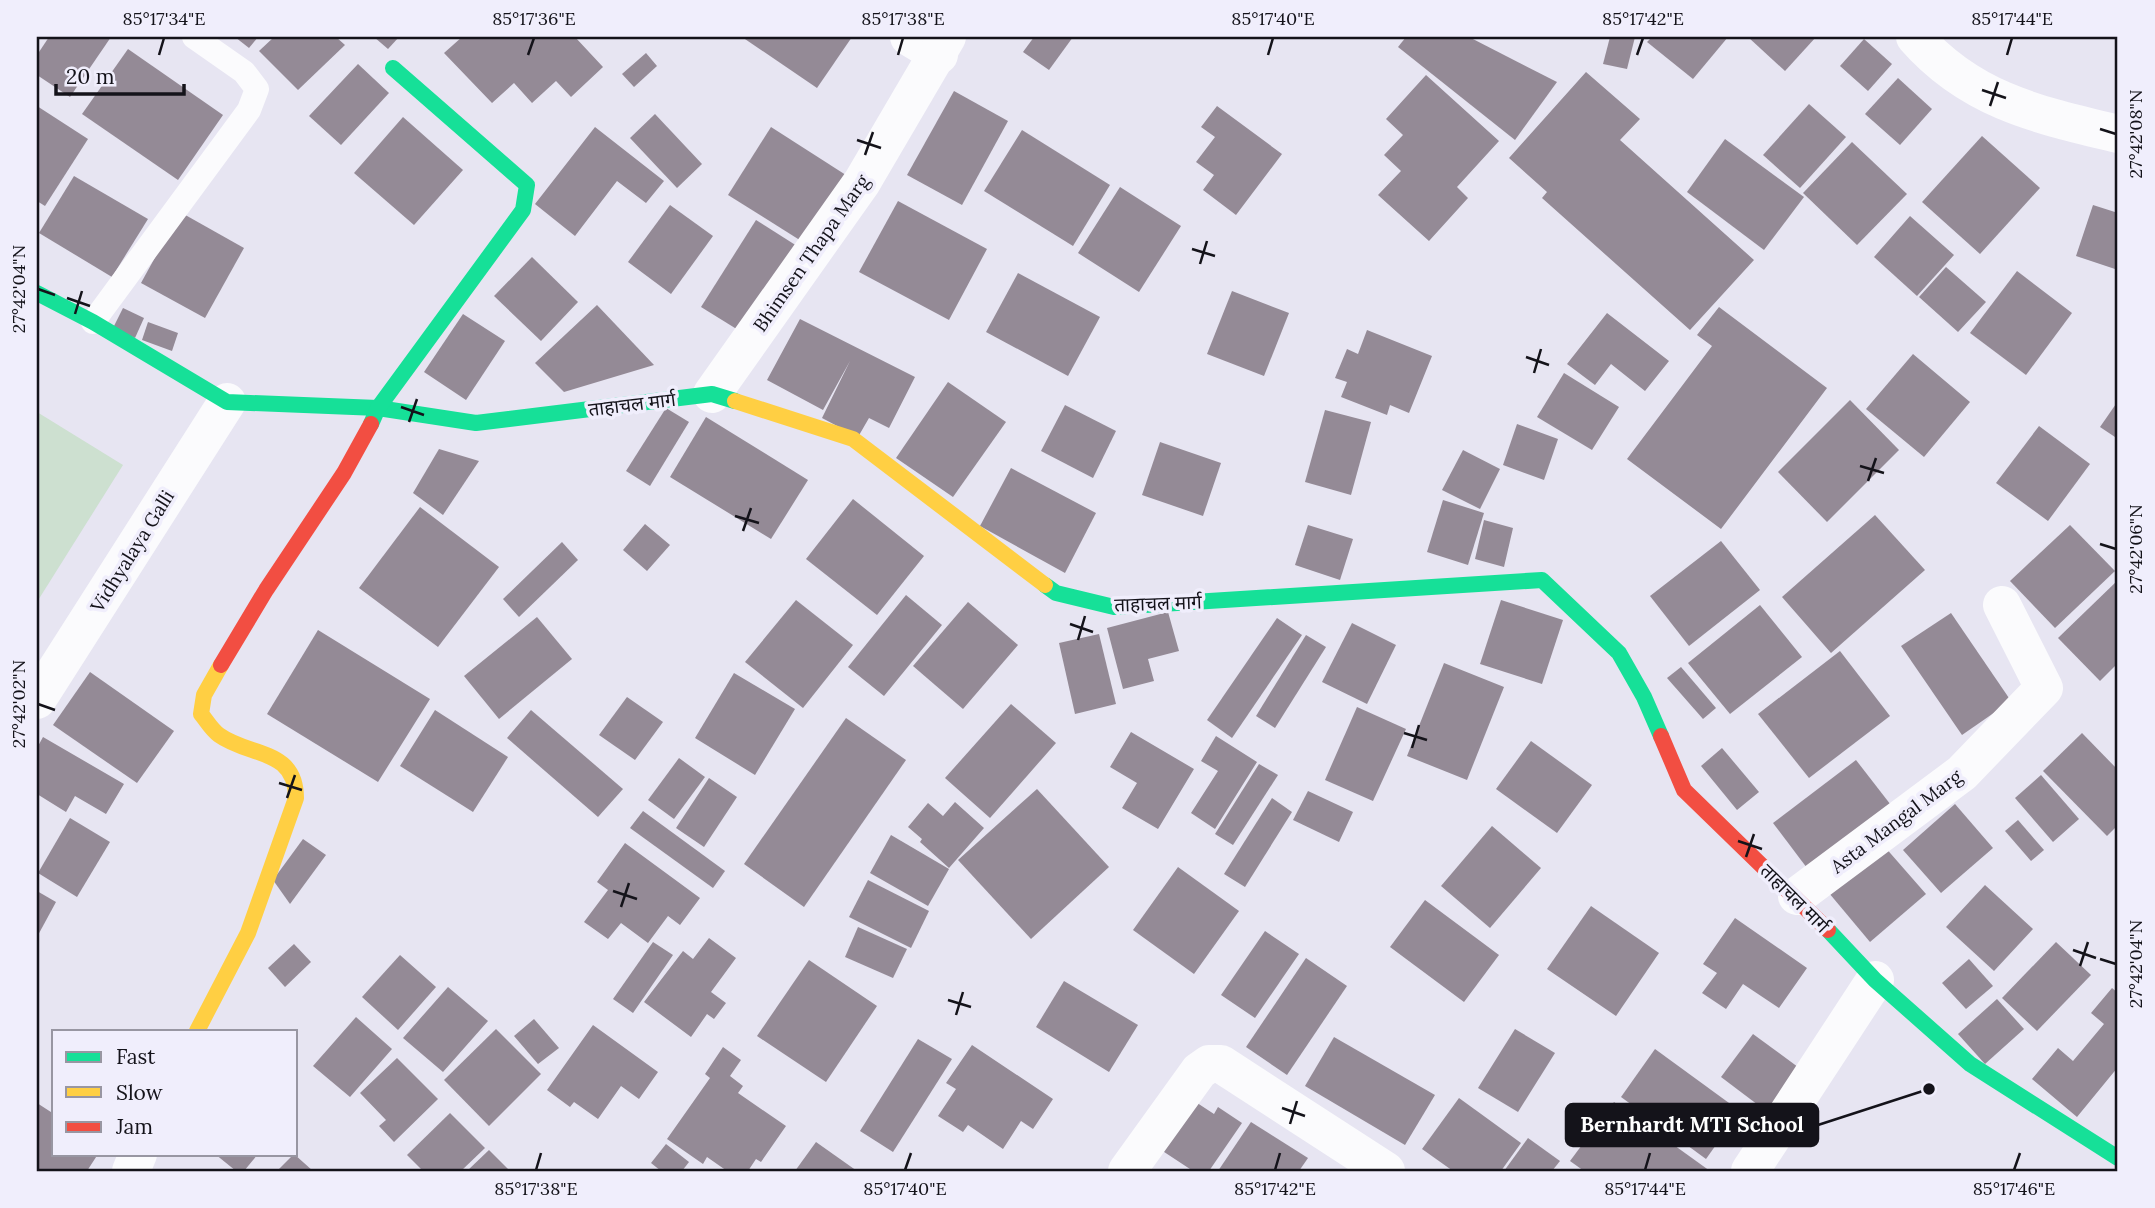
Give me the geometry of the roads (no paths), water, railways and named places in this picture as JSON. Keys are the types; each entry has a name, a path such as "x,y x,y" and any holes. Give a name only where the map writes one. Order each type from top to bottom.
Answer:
{"street":[{"path":"1915,37 1933,57 1973,87 2042,116 2118,134"},
{"name":"Bhimsen Thapa Marg","path":"712,394 862,181 932,43"},
{"path":"198,1030 248,933 296,798 298,783 290,768 218,734 201,714 204,695 274,577 332,494 370,428 378,408 523,210 527,185 393,68"},
{"name":"ताहाचल मार्ग","path":"37,293 93,322 226,402 378,408 476,423 712,394 853,439 1056,593 1114,607 1542,580 1619,653 1644,697 1684,790 1797,897 1875,980 1970,1064 2118,1158"},
{"name":"Vidhyalaya Galli","path":"37,700 226,402"},
{"name":"Asta Mangal Marg","path":"1797,897 1962,773 2044,688 2002,605"},
{"path":"1750,1171 1875,980"},
{"path":"1126,1171 1199,1072 1209,1064 1221,1065 1386,1171"}],"lane":[{"path":"93,322 249,110 257,89 244,72 194,37"}],"place":[{"name":"Bernhardt MTI School","path":"1929,1089"}]}
